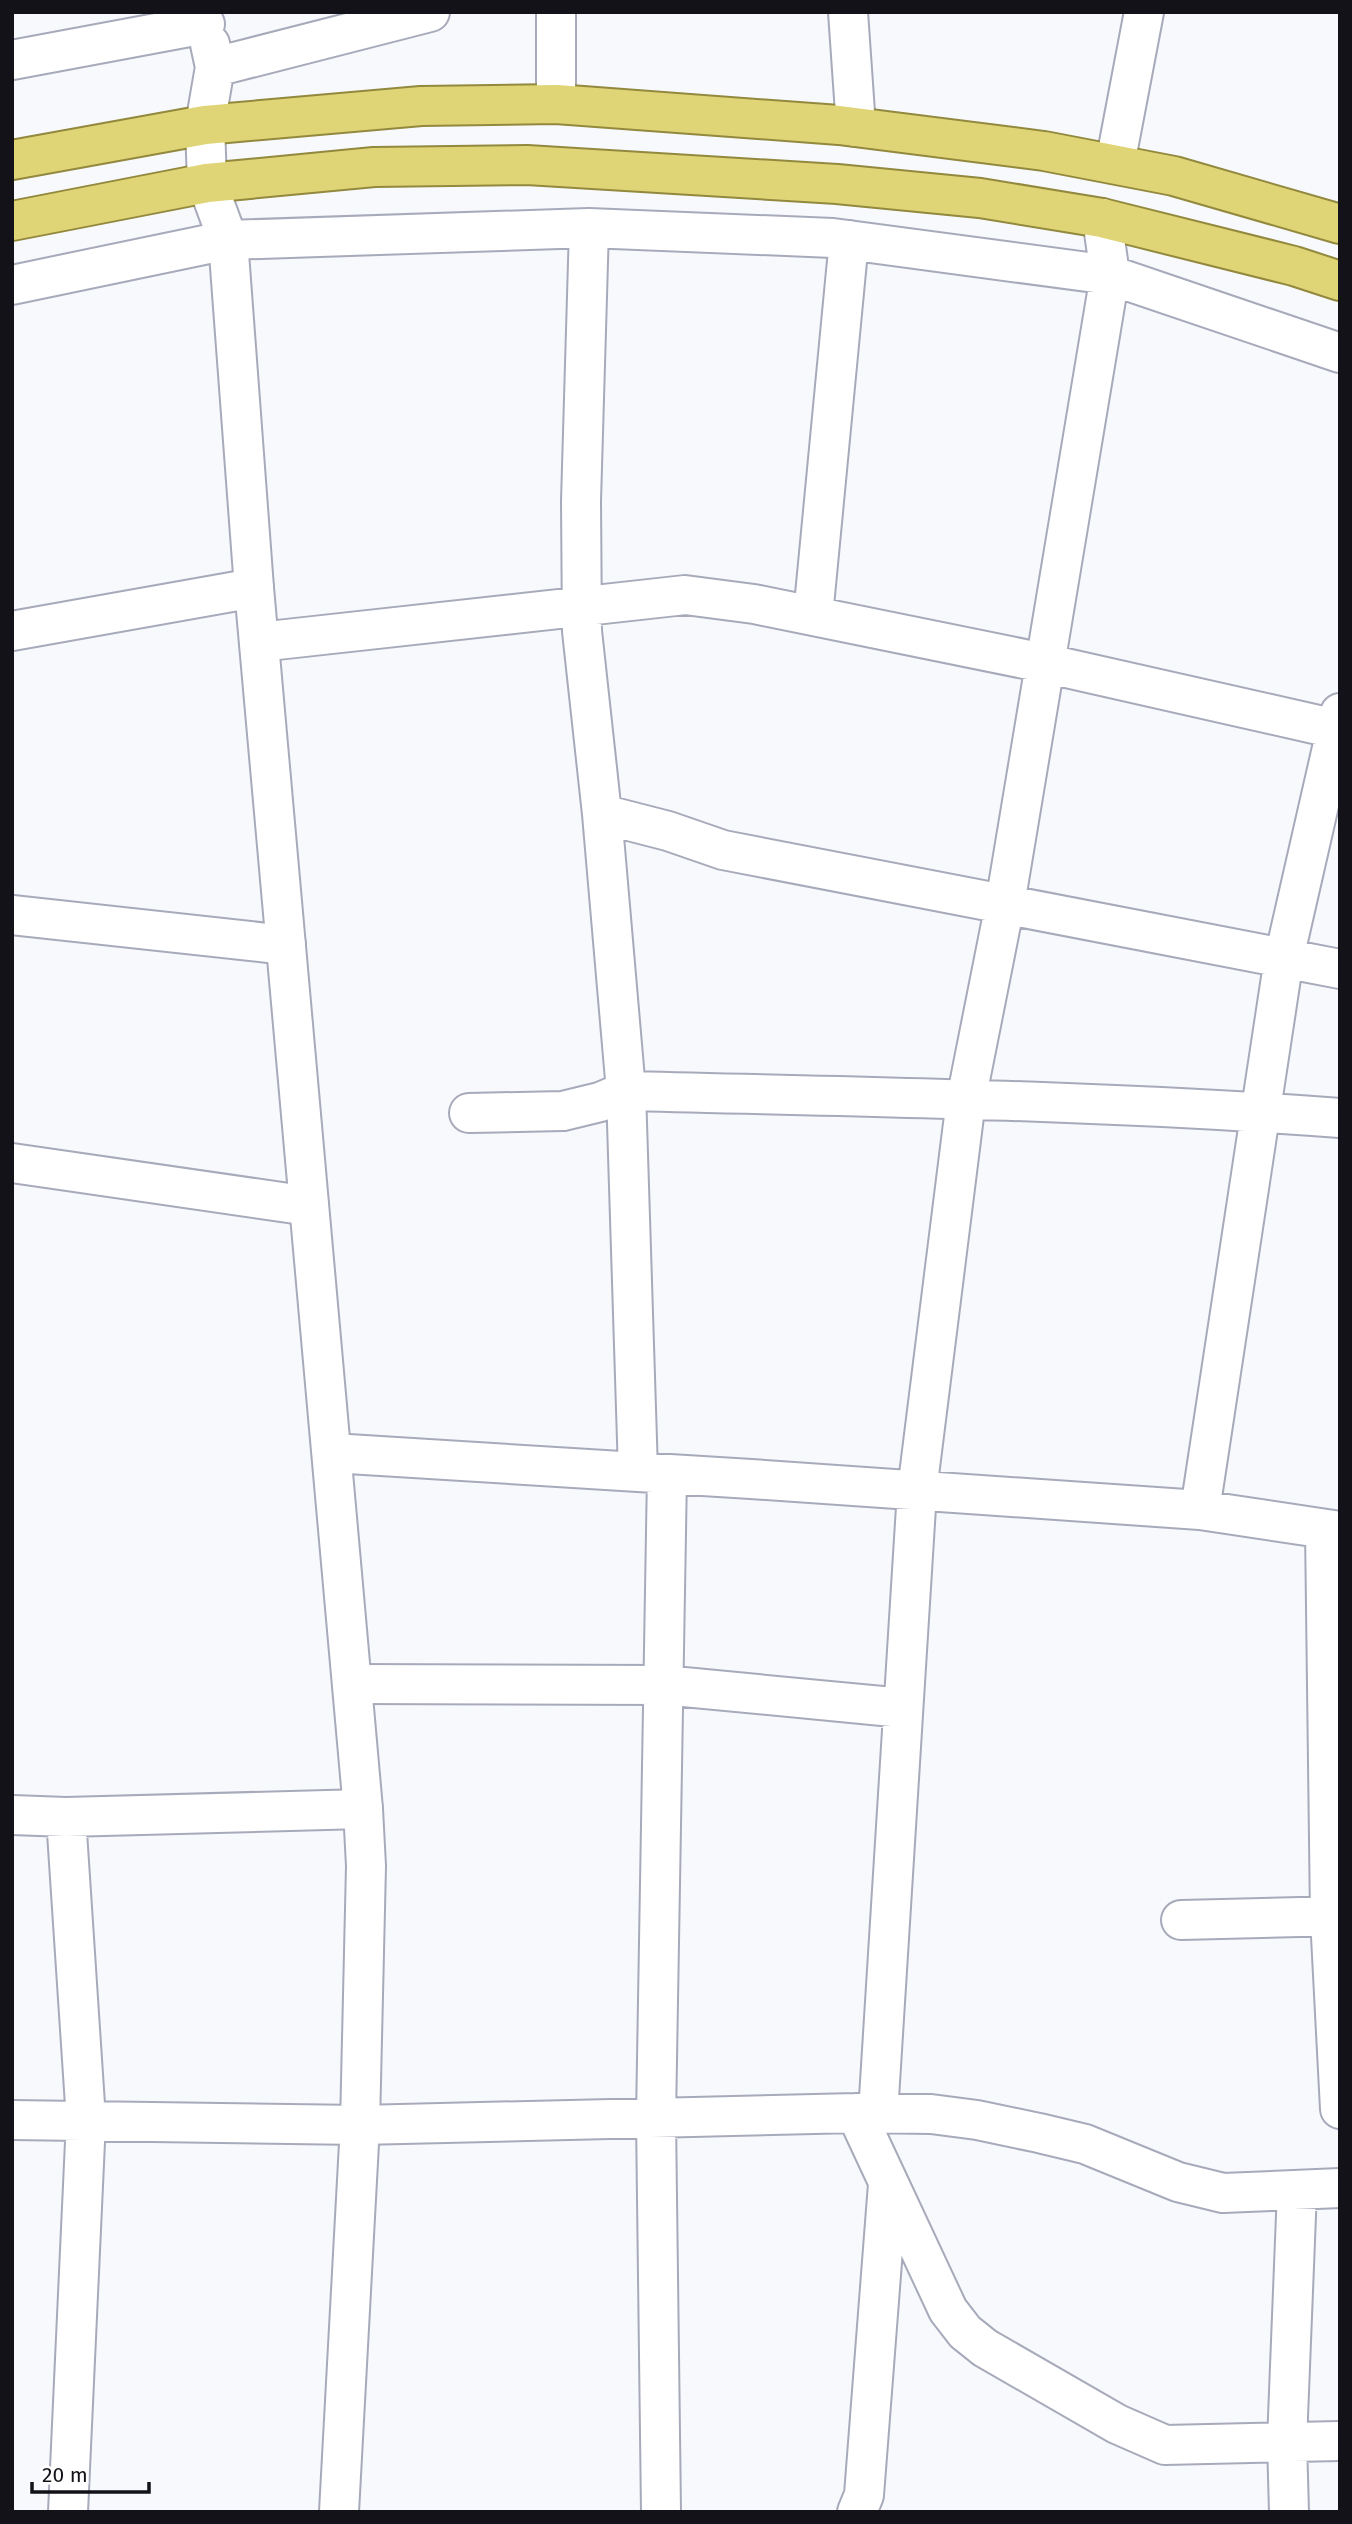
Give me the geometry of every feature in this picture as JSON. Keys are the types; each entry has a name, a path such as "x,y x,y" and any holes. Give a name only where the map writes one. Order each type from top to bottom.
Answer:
{"highway":[{"path":"12,160 205,125 421,106 556,104 856,127 1044,151 1174,176 1340,224"},
{"path":"12,221 207,183 374,167 527,165 837,184 980,198 1102,218 1340,281"}],"street":[{"path":"215,67 430,12"},
{"path":"556,12 556,104"},
{"path":"848,12 856,127"},
{"path":"1115,164 1144,12"},
{"path":"12,60 204,18 215,67 205,125 207,183 228,240 254,587 332,1453 366,1866 360,2125 339,2512"},
{"path":"1102,218 1110,275 1005,904 966,1100 916,1490 903,1708 867,2114 888,2182 948,2310 965,2332 985,2348 1116,2424 1165,2445 1340,2441"},
{"path":"589,228 581,501 582,608 626,1091 652,1473 663,1685 656,2118 660,2512"},
{"path":"12,285 228,240 589,228 849,240 1110,275 1340,353"},
{"path":"813,616 849,240"},
{"path":"12,631 254,587"},
{"path":"259,642 685,595 754,604 1338,721 1284,958 1200,1510"},
{"path":"602,814 668,831 723,850 1340,969"},
{"path":"12,915 286,945"},
{"path":"469,1113 563,1111 600,1102 626,1091 966,1100 1340,1118"},
{"path":"12,1163 309,1206"},
{"path":"332,1453 1200,1510 1332,1530 1335,1917 1340,2109"},
{"path":"352,1684 663,1685 903,1708"},
{"path":"12,1815 66,1817 363,1809"},
{"path":"66,1817 86,2120 68,2512"},
{"path":"1181,1920 1335,1917"},
{"path":"12,2120 360,2125 867,2114 931,2115 977,2120 1085,2144 1198,2189 1223,2193 1340,2188"},
{"path":"857,2512 864,2495 888,2182"},
{"path":"1289,2512 1287,2442 1297,2190"}]}
